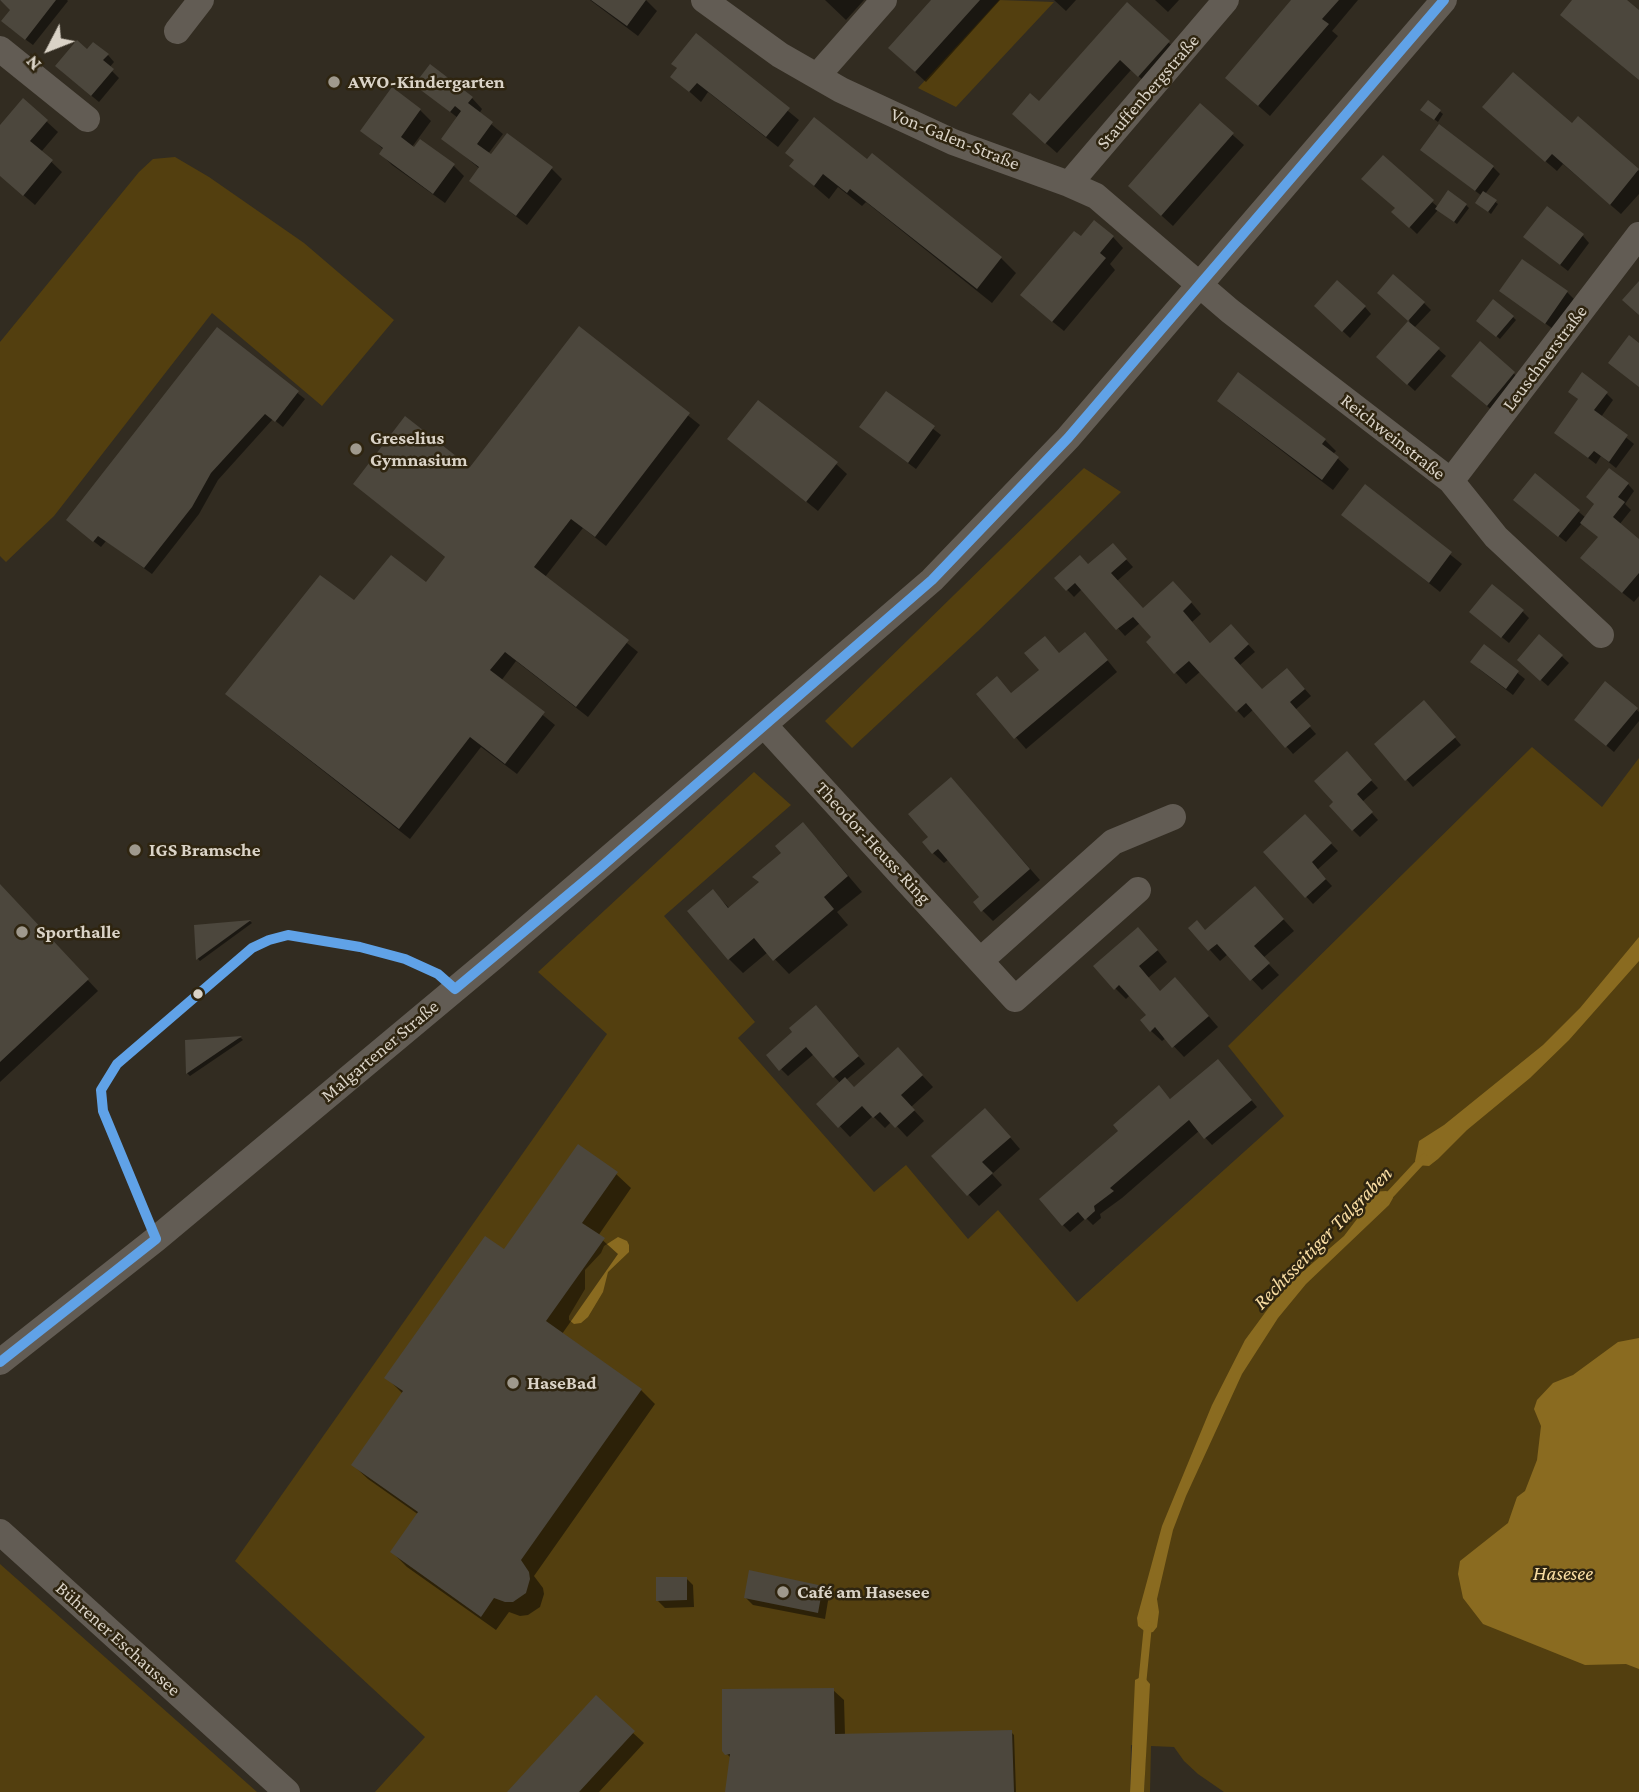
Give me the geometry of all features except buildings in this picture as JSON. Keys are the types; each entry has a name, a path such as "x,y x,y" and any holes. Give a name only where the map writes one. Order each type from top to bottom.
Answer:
{"street":[{"path":"177,31 201,0"},
{"name":"Von-Galen-Straße","path":"705,0 780,55 841,90 953,142 1096,196 1199,286"},
{"path":"818,75 884,0"},
{"name":"Stauffenbergstraße","path":"1069,184 1226,0"},
{"name":"Malgartener Straße","path":"0,1363 177,1222 537,921 932,580 1068,438 1444,0"},
{"path":"0,49 87,119"},
{"name":"Leuschnerstraße","path":"1451,481 1639,235"},
{"name":"Reichweinstraße","path":"1199,286 1451,481 1496,537 1601,635"},
{"name":"Theodor-Heuss-Ring","path":"765,726 1015,999 1139,890"},
{"path":"982,960 1113,842 1173,817"},
{"name":"Bührener Eschaussee","path":"0,1532 287,1792"}],"shaded area":[{"path":"999,0 1054,2 956,107 918,88"},
{"path":"175,157 209,177 304,243 394,320 322,406 212,313 54,516 6,562 0,556 0,342 139,172 153,159"},
{"path":"1084,468 1121,492 978,631 852,748 825,721"},
{"path":"1532,747 1602,807 1639,758 1639,1792 1224,1792 1198,1774 1174,1747 1151,1746 1150,1792 1144,1792 1146,1745 1131,1745 1130,1792 375,1792 425,1737 235,1561 607,1034 538,972 754,772 791,805 664,916 755,1022 738,1038 874,1192 906,1165 968,1239 998,1210 1077,1302 1284,1116 1228,1046"},
{"path":"0,1564 257,1792 0,1792"}],"water":[{"path":"1639,937 1639,961 1569,1040 1438,1159 1429,1166 1417,1165 1415,1161 1419,1141 1444,1125 1543,1045 1580,1008"},
{"path":"1386,1191 1392,1193 1393,1198 1389,1205 1306,1284 1278,1318 1242,1374 1173,1530 1157,1599 1157,1627 1153,1632 1147,1633 1138,1626 1137,1618 1162,1526 1212,1405 1245,1340 1293,1280 1344,1236 1357,1219 1360,1210 1357,1204 1361,1195"},
{"path":"618,1237 627,1241 629,1252 608,1272 603,1292 588,1317 581,1323 574,1324 569,1320 569,1316 585,1289 585,1270 604,1246"},
{"name":"Hasesee","path":"1639,1338 1639,1669 1626,1664 1585,1665 1483,1624 1463,1598 1458,1574 1460,1561 1508,1523 1517,1497 1525,1491 1537,1460 1541,1426 1534,1409 1537,1400 1553,1383 1573,1375 1618,1342"},
{"path":"1143,1676 1150,1684 1144,1792 1130,1792 1135,1680"}],"waterway":[{"name":"Rechtsseitiger Talgraben","path":"1385,1200 1424,1158"},
{"name":"Rechtsseitiger Talgraben","path":"1142,1685 1148,1625"}],"transit line":[{"path":"0,1362 156,1239 103,1111 101,1090 117,1064 252,948 288,935 360,947 405,959 438,974 455,989 600,868 932,580 1068,438 1444,0"}],"place":[{"name":"AWO-Kindergarten","path":"334,82"},
{"name":"Greselius Gymnasium","path":"356,449"},
{"name":"IGS Bramsche","path":"135,850"},
{"name":"Sporthalle","path":"22,932"},
{"name":"HaseBad","path":"513,1383"},
{"name":"Café am Hasesee","path":"783,1592"}]}
